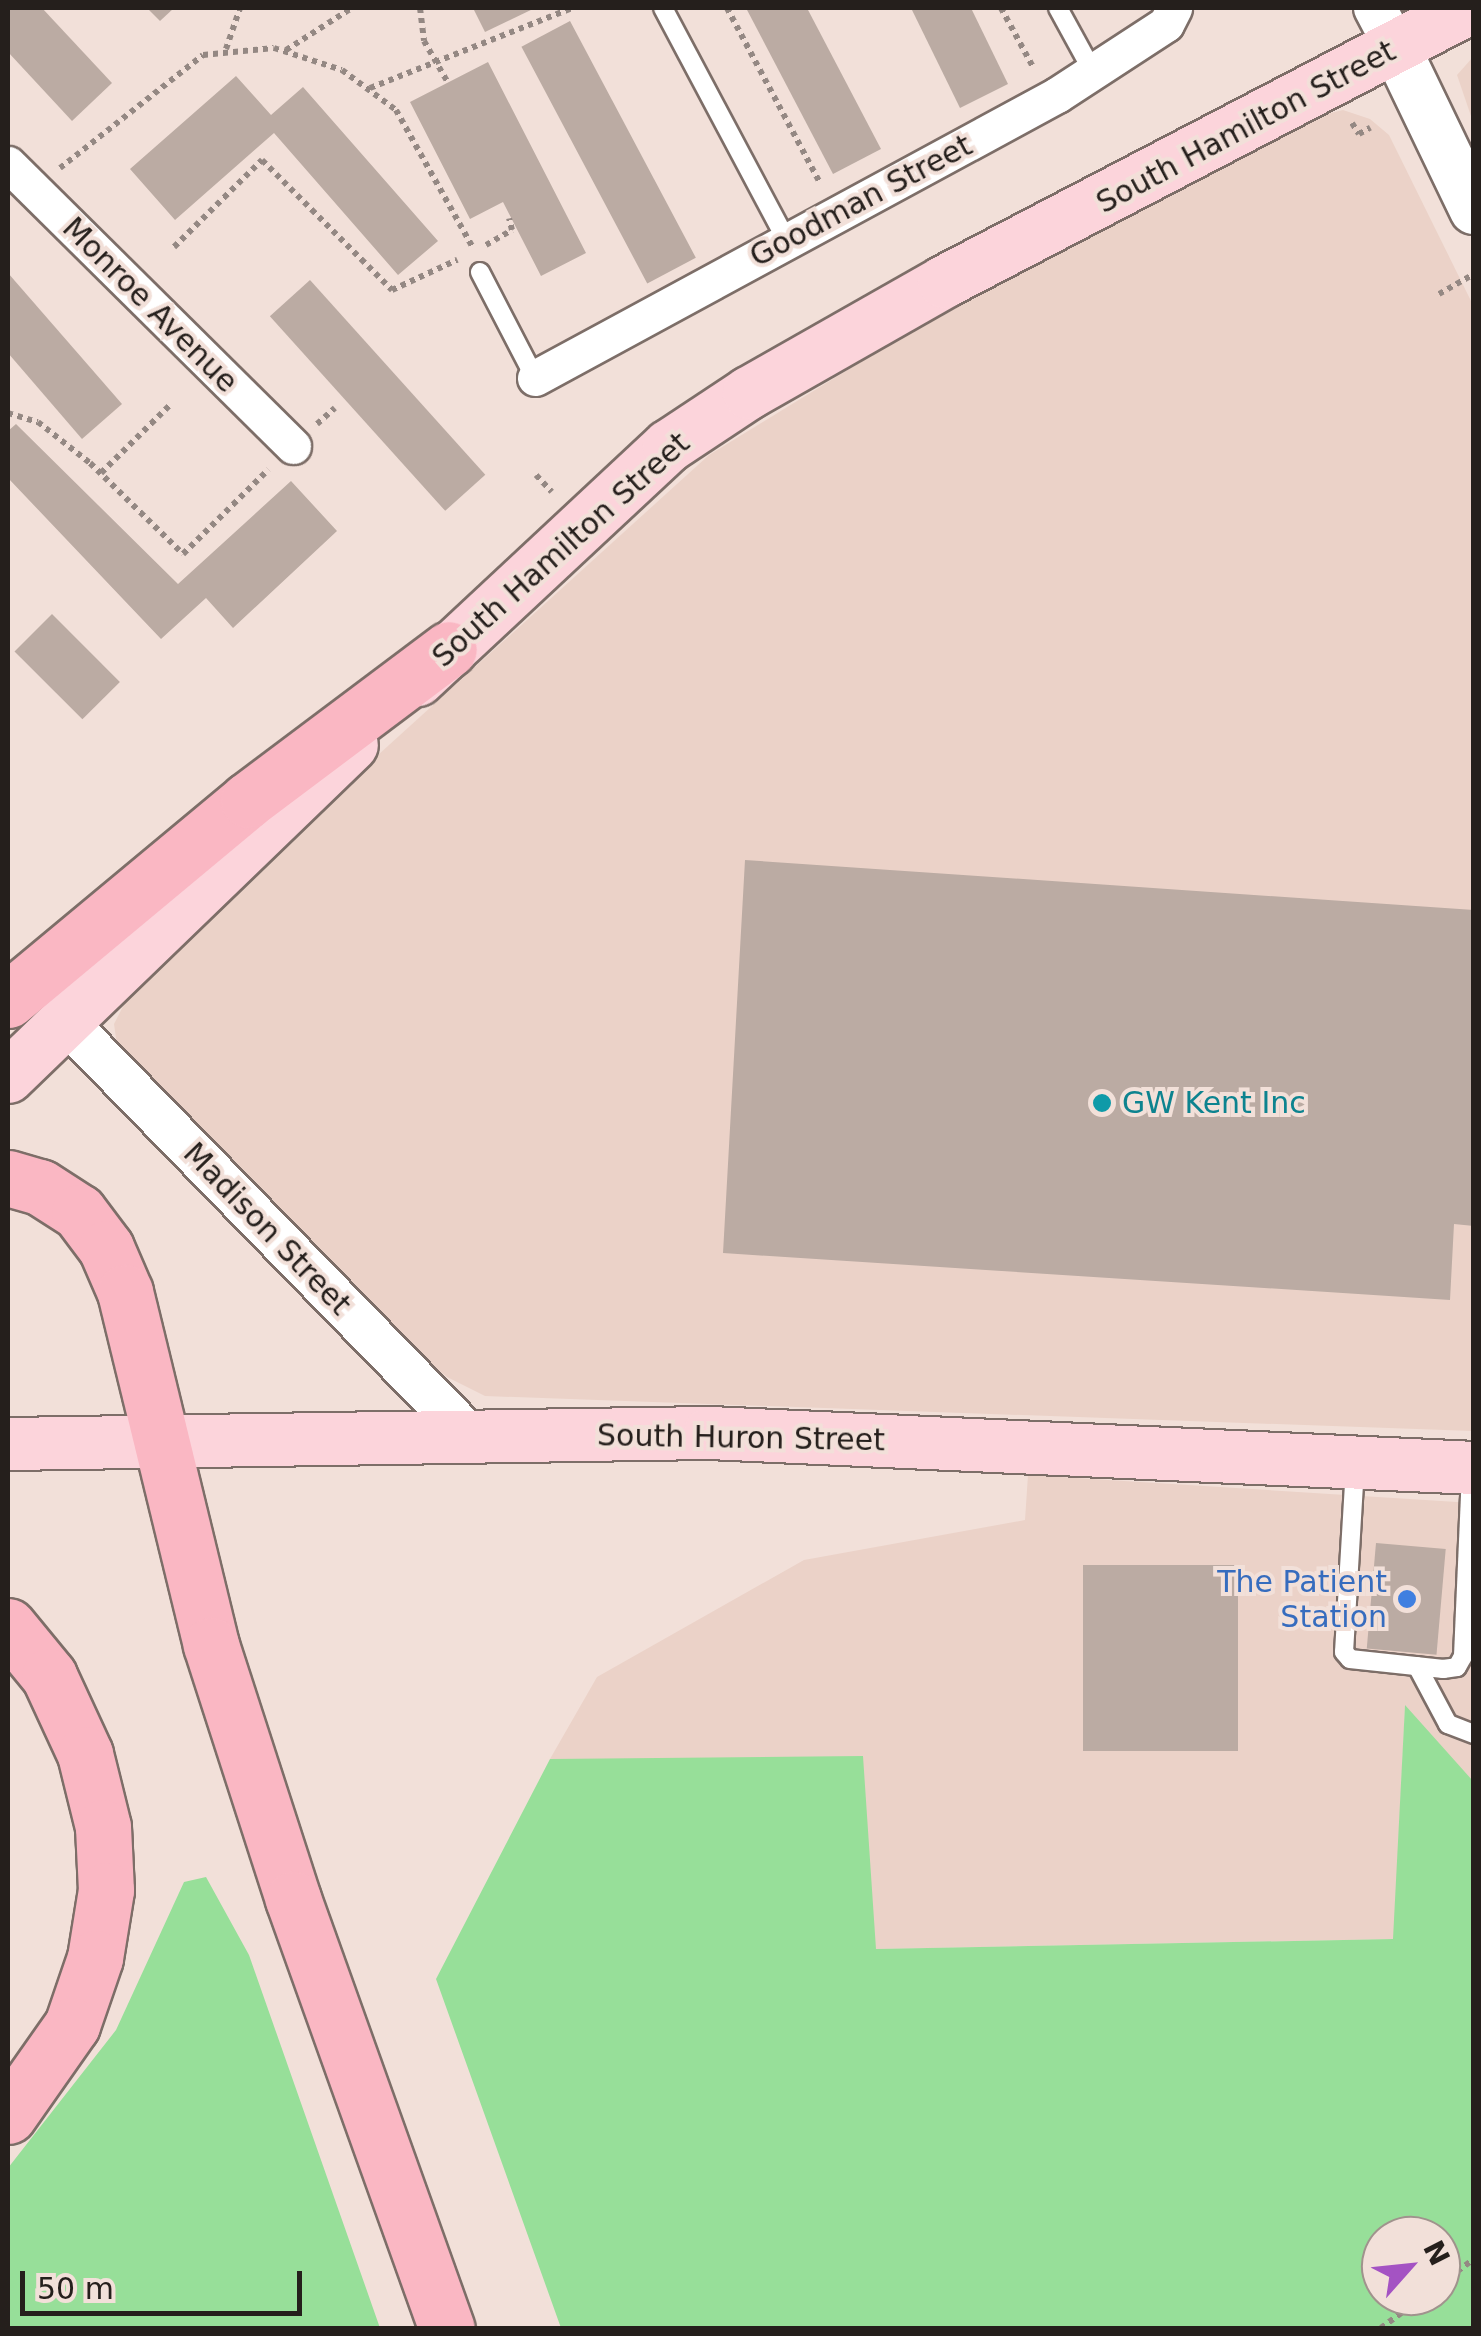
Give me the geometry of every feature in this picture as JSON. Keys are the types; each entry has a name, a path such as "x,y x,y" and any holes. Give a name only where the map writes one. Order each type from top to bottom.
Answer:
{"highway":[{"path":"8,1000 248,800 449,649"},
{"path":"8,1178 40,1187 79,1212 106,1248 125,1292 211,1646 269,1826 447,2328"},
{"path":"8,1626 49,1676 86,1754 103,1827 106,1890 95,1958 72,2026 8,2116"}],"main road":[{"name":"South Hamilton Street","path":"8,1078 68,1024 449,649 670,446 749,393 1385,27 1470,8"},
{"path":"1385,27 1474,210"},
{"name":"South Huron Street","path":"8,1444 466,1433 710,1432 1472,1468"}],"street":[{"name":"Goodman Street","path":"535,378 1093,72 1166,24 1174,8"},
{"name":"Monroe Avenue","path":"8,164 292,446"},
{"name":"Madison Street","path":"68,1024 466,1433"}],"lane":[{"path":"663,8 788,241"},
{"path":"1058,8 1093,72"},
{"path":"480,272 535,378"},
{"path":"1355,1465 1344,1652 1417,1666 1458,1666 1464,1656 1472,1468"},
{"path":"1417,1666 1448,1724 1474,1734"}],"path":[{"path":"226,49 240,8"},
{"path":"286,50 352,8"},
{"path":"420,8 433,63 447,81"},
{"path":"370,88 572,8"},
{"path":"726,8 824,190 840,182"},
{"path":"1002,8 1038,76"},
{"path":"56,172 180,69 226,49 286,50 314,56 370,88 410,128 475,251"},
{"path":"1352,123 1359,134 1370,128"},
{"path":"174,248 262,160 392,290 512,230 509,218"},
{"path":"1439,294 1474,274"},
{"path":"101,473 170,405"},
{"path":"8,413 38,422 101,473 183,554 335,408"},
{"path":"536,475 552,492"}],"shaded area":[{"path":"1473,57 1473,122 1457,75"},
{"path":"1343,110 1370,119 1389,135 1473,305 1473,1431 485,1396 447,1377 392,1333 117,1045 114,1024 133,987 175,939 709,455 903,336 1322,115"},
{"path":"1028,1475 1473,1503 1473,1781 1405,1707 1394,1939 876,1949 550,1759 597,1677 804,1560 1025,1520"}],"green space":[{"path":"1405,1705 1473,1781 1473,2328 561,2328 436,1979 550,1759 863,1756 876,1949 1393,1939"},
{"path":"206,1877 249,1955 380,2328 8,2328 8,2168 116,2030 184,1882"}],"building":[{"path":"8,8 42,8 112,83 72,121 8,52"},
{"path":"147,8 174,8 160,21"},
{"path":"473,8 535,8 485,32"},
{"path":"746,8 807,8 881,149 833,174"},
{"path":"911,8 971,8 1008,84 960,108"},
{"path":"570,21 696,258 647,283 521,47"},
{"path":"488,62 586,253 541,276 503,202 470,219 410,102"},
{"path":"236,76 271,115 303,87 438,241 398,275 274,133 175,220 130,169"},
{"path":"8,273 122,404 82,439 8,353"},
{"path":"310,280 485,475 445,511 270,316"},
{"path":"16,424 178,584 291,481 337,531 233,628 206,598 161,639 8,478 8,431"},
{"path":"52,614 120,682 82,719 15,651"},
{"name":"GW Kent Inc","path":"745,860 1474,910 1474,1226 1454,1224 1450,1300 723,1253"},
{"name":"The Patient Station","path":"1376,1543 1446,1549 1436,1655 1367,1649"},
{"path":"1083,1565 1238,1565 1238,1751 1083,1751"}],"place":[{"name":"GW Kent Inc","path":"1102,1103"},
{"name":"The Patient Station","path":"1407,1599"}]}
